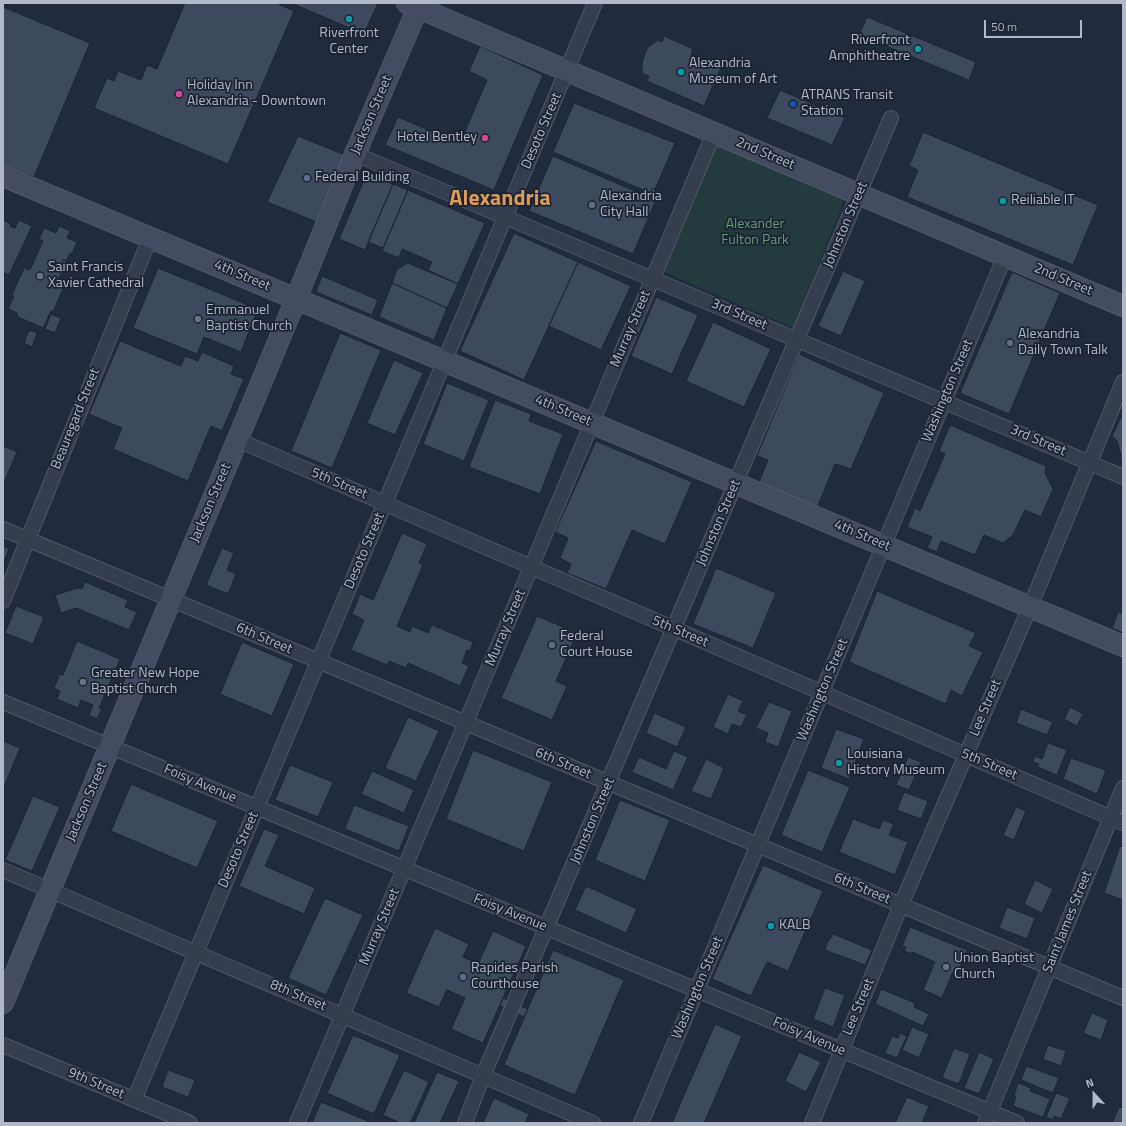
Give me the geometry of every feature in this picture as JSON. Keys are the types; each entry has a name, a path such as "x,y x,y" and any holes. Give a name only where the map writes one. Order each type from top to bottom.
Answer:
{"main road":[{"name":"2nd Street","path":"415,5 567,71 1123,306"},
{"name":"Jackson Street","path":"3,1003 238,440 415,5"},
{"name":"4th Street","path":"3,176 1123,646"}],"street":[{"name":"Desoto Street","path":"134,1100 595,3"},
{"name":"Johnston Street","path":"484,1076 891,118"},
{"name":"Murray Street","path":"297,1123 714,133"},
{"name":"3rd Street","path":"355,154 1123,477"},
{"name":"Beauregard Street","path":"3,601 150,238"},
{"name":"Washington Street","path":"641,1123 1005,256"},
{"name":"Lee Street","path":"812,1123 901,905 1030,607 1123,382"},
{"name":"5th Street","path":"238,440 1117,821"},
{"name":"6th Street","path":"3,529 1123,998"},
{"name":"Foisy Avenue","path":"3,702 841,1050 987,1117 1017,1123"},
{"name":"Saint James Street","path":"987,1117 1049,967 1117,821 1123,788"},
{"name":"8th Street","path":"3,870 593,1123"},
{"name":"9th Street","path":"3,1045 190,1123"},
{"path":"465,1123 484,1076"}],"green space":[{"name":"Alexander Fulton Park","path":"715,135 847,193 794,328 659,270"}],"building":[{"name":"Holiday Inn Alexandria - Downtown","path":"185,3 276,3 294,11 228,164 94,108 107,78 114,81 118,71 141,80 147,65 157,69"},
{"name":"Riverfront Center","path":"291,3 378,3 364,34"},
{"path":"3,7 90,43 34,177 3,165"},
{"name":"Riverfront Amphitheatre","path":"867,17 976,62 969,80 859,35"},
{"name":"Alexandria Museum of Art","path":"664,36 693,49 691,55 721,68 704,106 647,81 649,76 643,74 642,63 648,47 658,40 662,42"},
{"path":"480,46 543,75 494,190 385,145 398,117 460,143 487,80 469,71"},
{"name":"ATRANS Transit Station","path":"780,90 845,118 832,145 767,118"},
{"path":"574,103 675,143 653,194 553,152"},
{"name":"Reiliable IT","path":"923,132 1098,205 1073,265 907,197 918,170 909,166"},
{"name":"Federal Building","path":"298,136 345,155 317,222 267,202"},
{"name":"Alexandria City Hall","path":"553,156 656,200 633,254 529,211"},
{"path":"367,173 393,184 365,250 339,239"},
{"path":"393,184 408,190 383,248 368,242"},
{"path":"408,190 485,223 458,284 428,270 432,262 402,249 399,258 382,251"},
{"path":"3,220 15,228 19,220 32,226 9,275 3,272"},
{"name":"Saint Francis Xavier Cathedral","path":"59,226 70,231 67,238 77,242 72,254 70,253 57,282 64,286 53,312 51,311 43,328 18,317 17,313 8,309 14,296 12,295 24,268 30,270 43,241 39,239 44,228 56,233"},
{"path":"514,233 578,262 524,380 460,351"},
{"path":"578,262 631,286 601,350 549,326"},
{"path":"408,263 458,284 447,308 392,283 397,269"},
{"path":"158,268 258,309 241,352 204,337 197,354 133,328"},
{"path":"843,271 865,281 841,336 818,326"},
{"name":"Alexandria Daily Town Talk","path":"1012,272 1060,293 1009,414 960,393"},
{"path":"322,276 378,300 372,315 316,292"},
{"path":"392,283 447,308 434,340 379,317"},
{"path":"656,297 698,315 672,374 631,356"},
{"path":"51,314 61,318 55,333 45,329"},
{"path":"713,322 771,349 744,407 686,381"},
{"path":"29,330 37,333 32,347 24,343"},
{"path":"340,333 381,350 332,468 291,451"},
{"path":"120,341 181,366 185,356 198,361 202,352 234,366 231,374 244,379 222,431 211,426 188,481 113,449 122,428 89,414"},
{"path":"799,354 884,393 851,469 835,464 817,508 758,485 768,460 757,456"},
{"path":"394,360 423,373 395,435 367,423"},
{"path":"447,383 489,400 464,461 423,444"},
{"path":"495,400 531,414 529,421 563,434 540,494 469,467"},
{"path":"1123,413 1123,462 1121,461 1117,441 1112,436"},
{"path":"950,425 1046,466 1045,473 1053,489 1041,517 1025,510 1013,535 1003,543 984,535 975,555 941,541 937,552 927,548 932,537 907,527 915,508 920,511 945,454 939,451"},
{"path":"596,441 692,482 665,544 632,530 606,589 567,573 571,564 560,558 568,538 555,532"},
{"path":"3,446 17,452 3,485"},
{"path":"402,533 427,544 419,563 423,565 397,626 410,632 412,626 428,633 432,625 473,642 470,651 467,650 462,663 469,666 460,686 408,663 406,668 389,661 387,665 351,650 364,620 352,614 360,594 373,600"},
{"path":"3,546 9,549 3,564"},
{"path":"222,548 234,553 227,570 236,574 228,594 206,585"},
{"path":"716,568 776,593 753,648 693,624"},
{"path":"85,582 128,600 125,607 137,612 129,630 76,608 61,613 55,595 78,588 82,589"},
{"path":"877,591 976,633 969,646 983,652 962,696 951,690 946,704 849,662"},
{"path":"16,606 44,617 33,644 5,633"},
{"path":"1118,612 1123,614 1123,633 1112,628"},
{"path":"537,616 577,633 556,681 567,686 552,720 501,698"},
{"name":"Greater New Hope Baptist Church","path":"77,641 120,659 99,708 102,709 97,719 89,715 93,705 81,700 78,708 57,699 60,691 54,688 60,674 63,675"},
{"path":"242,642 294,664 272,716 220,694"},
{"path":"728,694 743,701 738,711 747,715 741,727 732,724 728,734 713,727"},
{"path":"769,702 792,711 778,747 765,742 768,733 756,728"},
{"path":"1070,707 1083,714 1077,726 1064,719"},
{"path":"1021,709 1053,722 1047,735 1016,723"},
{"path":"654,713 686,727 677,747 646,733"},
{"path":"408,717 439,731 416,781 385,768"},
{"path":"836,729 864,739 849,779 821,768"},
{"path":"3,741 20,748 4,787 3,786"},
{"path":"1048,743 1067,750 1057,775 1037,767 1039,764 1033,762 1035,756 1042,759"},
{"path":"473,750 552,782 524,851 446,819"},
{"path":"674,751 688,757 673,790 632,772 639,757 666,769"},
{"path":"908,757 921,762 909,790 896,785"},
{"path":"1071,758 1106,770 1097,794 1063,779"},
{"path":"706,759 724,768 711,799 691,791"},
{"path":"290,765 333,782 318,817 275,800"},
{"path":"808,770 850,787 822,852 781,835"},
{"path":"372,771 414,790 404,813 361,794"},
{"path":"131,784 218,821 197,868 111,831"},
{"path":"904,792 928,801 921,819 897,810"},
{"path":"33,796 60,807 32,871 5,860"},
{"path":"620,800 670,820 645,881 595,860"},
{"path":"354,805 409,826 399,851 345,829"},
{"path":"1016,807 1026,811 1014,840 1003,835"},
{"path":"853,819 879,829 883,820 894,824 889,835 908,842 895,875 839,852"},
{"path":"264,829 279,835 265,866 315,888 304,914 239,886"},
{"path":"1120,846 1123,847 1123,900 1104,893"},
{"name":"KALB","path":"763,865 823,891 788,971 767,962 751,996 712,979"},
{"path":"1035,880 1053,889 1042,913 1024,904"},
{"path":"586,886 637,909 626,933 575,910"},
{"path":"325,898 363,915 326,995 288,978"},
{"path":"1007,907 1035,918 1027,939 999,928"},
{"name":"Union Baptist Church","path":"910,927 967,950 957,974 953,972 942,998 923,990 935,962 912,952 912,954 904,951 906,947 902,946"},
{"name":"Rapides Parish Courthouse","path":"435,928 469,944 463,957 478,964 493,931 526,946 483,1043 451,1029 465,998 447,990 439,1007 406,993"},
{"path":"833,934 872,950 865,965 825,950 827,943"},
{"path":"553,950 624,980 575,1095 504,1065"},
{"path":"825,988 845,995 833,1027 813,1019"},
{"path":"881,989 915,1003 914,1007 929,1014 923,1026 875,1004"},
{"path":"503,998 528,1009 524,1017 500,1006"},
{"path":"1092,1013 1108,1020 1101,1040 1083,1033"},
{"path":"715,1024 742,1036 704,1123 672,1123"},
{"path":"912,1027 929,1034 919,1058 902,1050"},
{"path":"900,1033 907,1036 897,1058 885,1053 892,1036 898,1038"},
{"path":"353,1035 400,1055 374,1114 327,1093"},
{"path":"1048,1045 1066,1051 1061,1066 1043,1059"},
{"path":"954,1048 970,1054 959,1084 942,1078"},
{"path":"799,1052 821,1062 806,1092 785,1081"},
{"path":"979,1052 994,1059 979,1094 964,1088"},
{"path":"1026,1066 1059,1078 1053,1093 1021,1080"},
{"path":"168,1070 195,1080 188,1097 162,1087"},
{"path":"404,1070 429,1082 410,1123 400,1123 383,1115"},
{"path":"437,1072 459,1081 440,1123 414,1123"},
{"path":"1018,1083 1031,1088 1030,1091 1050,1099 1043,1117 1013,1106"},
{"path":"1056,1093 1070,1098 1061,1119 1054,1116 1053,1120 1046,1117"},
{"path":"907,1097 929,1106 922,1123 895,1123"},
{"path":"494,1098 529,1114 525,1123 483,1123"},
{"path":"321,1102 368,1121 367,1123 312,1123"},
{"path":"1119,1107 1123,1108 1123,1123 1112,1123"}],"place":[{"name":"Riverfront Center","path":"349,19"},
{"name":"Riverfront Amphitheatre","path":"918,49"},
{"name":"Alexandria Museum of Art","path":"681,72"},
{"name":"Holiday Inn Alexandria - Downtown","path":"179,94"},
{"name":"ATRANS Transit Station","path":"793,104"},
{"name":"Hotel Bentley","path":"485,138"},
{"name":"Federal Building","path":"307,178"},
{"name":"Reiliable IT","path":"1003,201"},
{"name":"Alexandria City Hall","path":"592,205"},
{"name":"Saint Francis Xavier Cathedral","path":"40,276"},
{"name":"Emmanuel Baptist Church","path":"198,319"},
{"name":"Alexandria Daily Town Talk","path":"1010,343"},
{"name":"Federal Court House","path":"552,645"},
{"name":"Greater New Hope Baptist Church","path":"83,682"},
{"name":"Louisiana History Museum","path":"839,763"},
{"name":"KALB","path":"771,926"},
{"name":"Union Baptist Church","path":"946,967"},
{"name":"Rapides Parish Courthouse","path":"463,977"}],"district":[{"name":"Alexandria","path":"500,200"}]}
